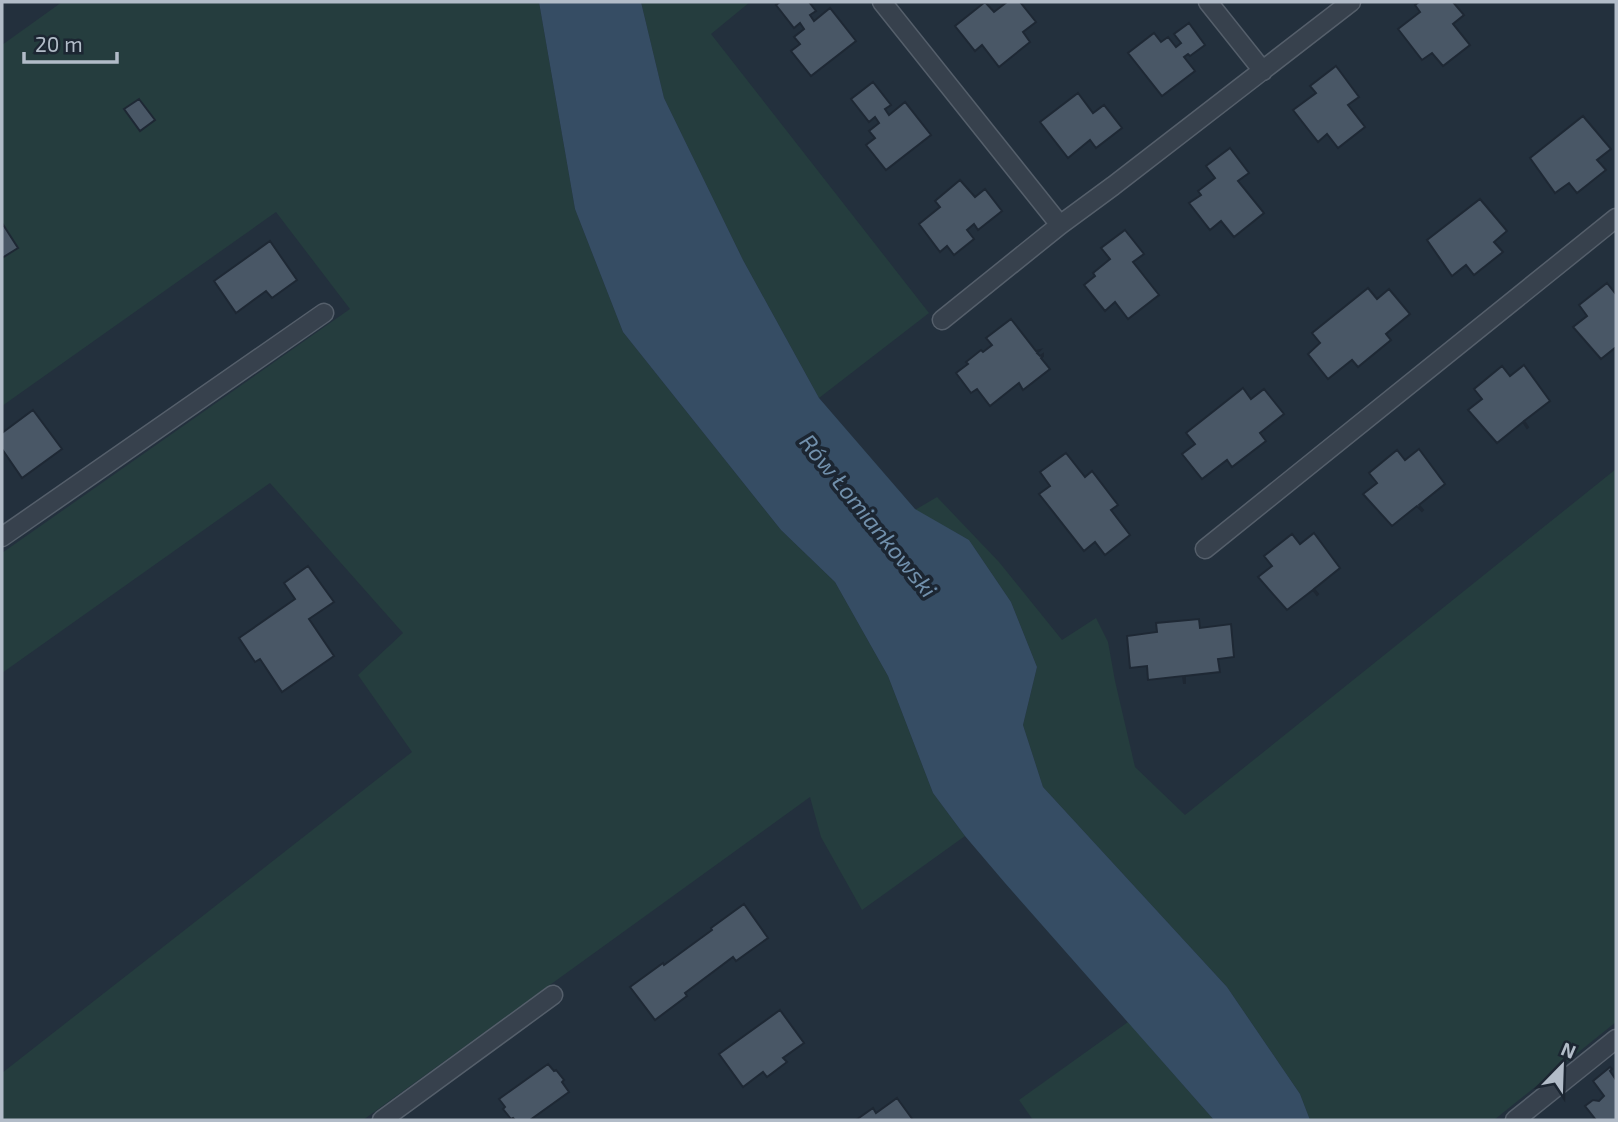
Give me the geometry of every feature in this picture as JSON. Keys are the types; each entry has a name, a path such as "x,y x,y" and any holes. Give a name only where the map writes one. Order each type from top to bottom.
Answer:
{"lane":[{"path":"882,2 1060,225"},
{"path":"1208,2 1263,71"},
{"path":"942,320 1060,225 1351,2"},
{"path":"1205,549 1616,218"},
{"path":"2,537 324,313"},
{"path":"382,1120 553,995"},
{"path":"1515,1120 1616,1039"}],"green space":[{"path":"62,2 539,2 575,209 623,332 781,530 835,582 888,676 933,793 965,836 862,910 821,837 810,797 363,1120 2,1120 2,1073 412,752 358,675 403,633 270,483 2,673 2,553 350,309 276,212 2,406 2,45"},
{"path":"641,2 750,2 711,34 929,313 819,398 743,260 664,98"},
{"path":"1616,469 1616,1022 1494,1120 1310,1120 1300,1094 1227,987 1043,787 1023,725 1037,667 1011,602 969,540 915,510 937,497 999,562 1062,640 1096,618 1108,642 1135,767 1185,815"},
{"path":"1128,1022 1214,1120 1033,1120 1019,1100"}],"water":[{"name":"Rów Łomiankowski","path":"539,2 641,2 664,98 743,260 819,398 915,509 969,540 1011,602 1037,667 1023,725 1043,787 1227,987 1300,1094 1310,1120 1214,1120 1005,883 933,793 888,676 835,582 781,530 623,332 575,209"}],"building":[{"path":"780,2 809,2 816,11 810,15 814,21 830,8 856,41 811,76 791,51 800,44 794,37 804,29 800,23 794,28 776,5"},
{"path":"985,2 994,12 1007,2 1020,2 1036,22 1023,32 1030,42 999,67 982,45 975,51 955,26"},
{"path":"1419,2 1453,2 1464,15 1453,24 1470,45 1443,66 1432,53 1422,60 1398,29 1420,12 1415,5"},
{"path":"1189,23 1205,45 1190,56 1188,54 1184,57 1195,71 1162,96 1128,53 1154,33 1161,42 1168,37 1176,47 1181,43 1174,34"},
{"path":"1336,66 1359,97 1348,105 1365,127 1338,148 1327,134 1318,142 1293,110 1316,93 1310,86"},
{"path":"873,82 891,105 885,109 889,115 905,102 931,135 886,170 866,145 875,138 869,131 879,123 875,117 869,122 851,99"},
{"path":"1078,93 1093,113 1104,105 1122,128 1096,148 1090,140 1068,158 1040,122"},
{"path":"139,99 155,120 140,131 124,109"},
{"path":"1583,116 1611,149 1597,160 1606,170 1577,193 1569,183 1555,193 1530,158"},
{"path":"1230,148 1249,173 1238,181 1264,213 1234,237 1221,221 1210,230 1189,203 1201,195 1198,191 1215,178 1206,166"},
{"path":"960,180 975,197 985,189 1002,211 978,230 974,224 967,230 974,239 954,255 947,246 940,252 919,224 940,207 935,201"},
{"path":"1480,199 1507,231 1494,242 1503,252 1474,275 1466,265 1452,276 1427,240"},
{"path":"2,223 18,248 2,258"},
{"path":"1125,230 1144,254 1133,262 1159,295 1128,319 1115,302 1105,311 1084,285 1095,276 1093,273 1110,259 1101,248"},
{"path":"270,241 297,280 272,298 266,291 236,313 214,281"},
{"path":"1607,283 1616,292 1616,347 1601,359 1573,327 1587,316 1579,305"},
{"path":"1368,288 1377,299 1389,289 1410,314 1386,334 1391,340 1358,367 1352,360 1328,379 1308,354 1320,343 1312,333"},
{"path":"1011,319 1036,351 1040,350 1037,353 1040,356 1043,354 1041,358 1050,369 1023,390 1019,383 990,406 977,389 971,393 956,373 981,350 983,352 992,345 986,338"},
{"path":"1524,365 1550,401 1524,421 1527,428 1523,422 1497,443 1468,410 1482,399 1474,389 1502,366 1510,376"},
{"path":"1243,388 1251,399 1264,389 1284,414 1260,433 1266,441 1232,467 1227,460 1202,479 1182,454 1195,444 1186,433"},
{"path":"33,410 62,449 22,478 2,449 2,433"},
{"path":"1419,449 1445,484 1419,505 1422,511 1417,506 1392,526 1363,494 1377,483 1369,473 1397,450 1405,460"},
{"path":"1066,453 1085,477 1092,471 1118,505 1111,510 1130,535 1105,555 1095,542 1084,551 1039,494 1050,486 1040,472"},
{"path":"1314,533 1340,568 1314,589 1317,595 1313,590 1287,610 1258,577 1272,566 1264,556 1292,534 1300,544"},
{"path":"308,566 334,602 309,619 334,656 282,692 260,659 255,662 239,638 295,599 284,583"},
{"path":"1199,619 1200,628 1231,624 1234,657 1218,659 1220,672 1185,676 1184,683 1183,676 1148,680 1147,666 1130,668 1127,636 1157,632 1156,623"},
{"path":"744,904 768,938 736,961 733,957 685,993 687,996 655,1020 630,987 663,963 664,965"},
{"path":"780,1010 804,1043 783,1058 787,1062 767,1077 763,1072 743,1087 719,1054"},
{"path":"548,1064 564,1080 562,1082 569,1092 530,1120 511,1119 499,1099"},
{"path":"1610,1067 1616,1080 1616,1120 1596,1120 1585,1106 1604,1096 1593,1081"},
{"path":"897,1098 913,1120 856,1120 873,1108 876,1113"}]}
